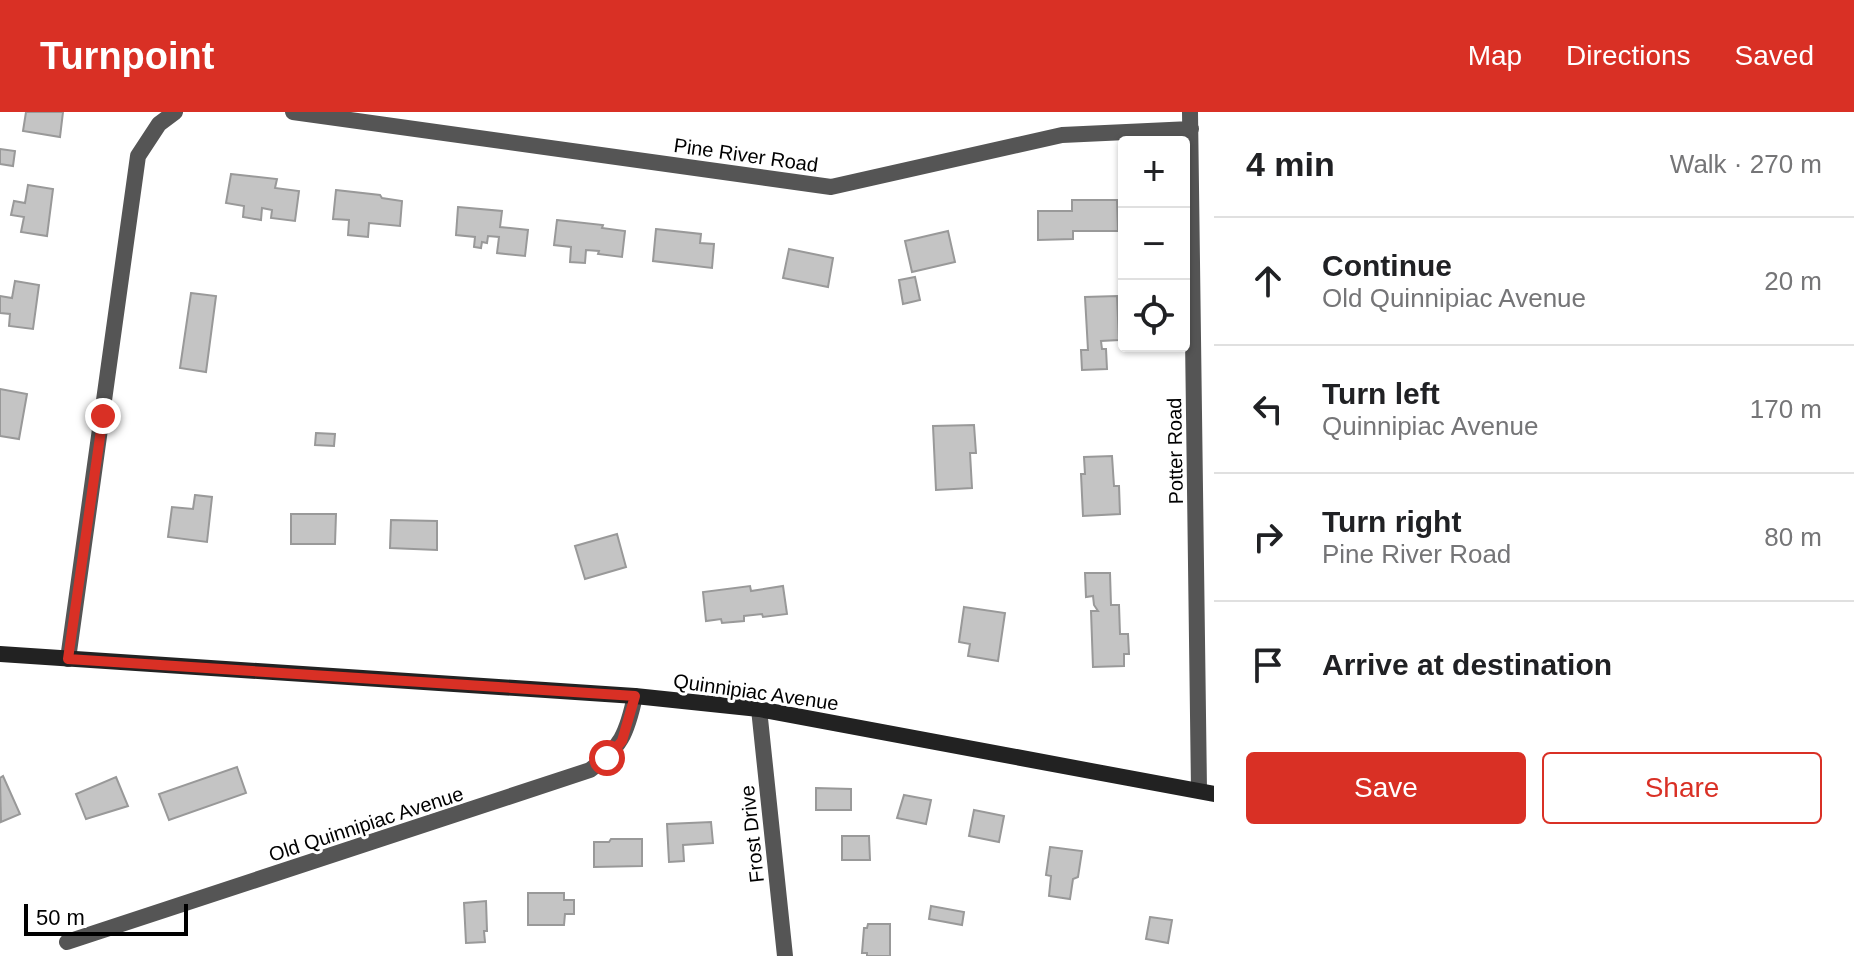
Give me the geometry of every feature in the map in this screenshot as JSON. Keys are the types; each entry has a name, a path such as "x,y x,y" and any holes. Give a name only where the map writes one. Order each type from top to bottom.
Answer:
{"main road":[{"name":"Quinnipiac Avenue","path":"0,654 635,696 759,709 1206,792"}],"street":[{"path":"68,659 138,156 159,124 175,112"},
{"name":"Pine River Road","path":"293,112 831,187 1062,135 1191,120"},
{"name":"Potter Road","path":"1191,120 1206,792"},
{"name":"Old Quinnipiac Avenue","path":"67,942 580,775 607,758 622,741 635,696"},
{"name":"Frost Drive","path":"759,709 785,956"}],"building":[{"path":"26,112 63,112 60,137 23,131"},
{"path":"0,149 15,151 13,166 0,164"},
{"path":"231,174 277,179 275,188 299,191 295,221 271,218 272,210 262,208 261,220 243,217 244,206 226,203"},
{"path":"28,185 53,189 47,236 21,232 24,217 11,215 14,201 25,203"},
{"path":"336,190 402,201 400,226 369,223 368,237 348,235 349,220 333,219"},
{"path":"1072,200 1117,200 1118,231 1073,231 1073,239 1038,240 1038,211 1072,211"},
{"path":"458,207 502,211 500,227 528,230 525,256 497,253 499,237 488,236 487,243 482,242 481,248 474,247 475,237 456,235"},
{"path":"557,220 603,225 602,228 625,231 622,257 586,250 585,263 570,262 571,247 554,245"},
{"path":"656,229 701,234 700,243 714,244 712,268 653,261"},
{"path":"948,231 955,262 912,272 905,241"},
{"path":"789,249 833,258 828,287 783,278"},
{"path":"915,277 920,300 903,304 899,280"},
{"path":"15,281 39,285 33,329 9,326 10,314 0,313 0,296 12,298"},
{"path":"191,293 216,296 206,372 180,368"},
{"path":"1117,296 1118,340 1101,341 1102,349 1106,349 1107,369 1082,370 1081,350 1088,350 1085,297"},
{"path":"0,389 27,394 19,439 0,436"},
{"path":"974,425 976,453 970,453 972,488 936,490 933,426"},
{"path":"316,433 335,434 334,446 315,445"},
{"path":"1112,456 1114,486 1119,486 1120,514 1083,516 1081,474 1085,474 1084,457"},
{"path":"195,495 212,497 207,542 168,537 172,507 193,509"},
{"path":"291,514 336,514 335,544 291,544"},
{"path":"391,520 437,521 437,550 390,548"},
{"path":"617,534 626,567 585,579 575,546"},
{"path":"1085,573 1110,573 1111,605 1119,605 1120,634 1128,634 1129,654 1124,654 1124,666 1093,667 1091,611 1098,611 1093,596 1086,597"},
{"path":"750,586 751,591 783,586 787,614 744,616 744,621 722,623 721,619 706,621 703,592"},
{"path":"964,607 1005,613 998,661 968,656 970,644 959,642"},
{"path":"237,767 246,793 169,820 159,794"},
{"path":"3,776 20,814 1,822 0,778"},
{"path":"116,777 128,806 86,819 76,794"},
{"path":"816,788 851,789 851,810 816,810"},
{"path":"904,795 931,800 926,824 897,818"},
{"path":"974,810 1004,816 999,842 969,836"},
{"path":"711,822 713,843 683,845 684,861 669,862 667,824"},
{"path":"842,836 869,836 870,860 842,860"},
{"path":"611,839 642,839 642,866 594,867 594,842 609,842"},
{"path":"1050,847 1082,851 1078,877 1073,879 1070,899 1049,896 1051,876 1046,875"},
{"path":"528,893 564,893 564,900 574,900 574,914 565,914 564,925 528,925"},
{"path":"486,901 485,942 466,943 464,903"},
{"path":"931,906 964,912 962,925 929,919"},
{"path":"1150,917 1172,920 1168,943 1146,939"},
{"path":"868,924 890,924 890,956 867,956 867,953 862,953 864,928"}],"route":[{"path":"103,416 68,659 635,696 622,741 607,758"}]}
